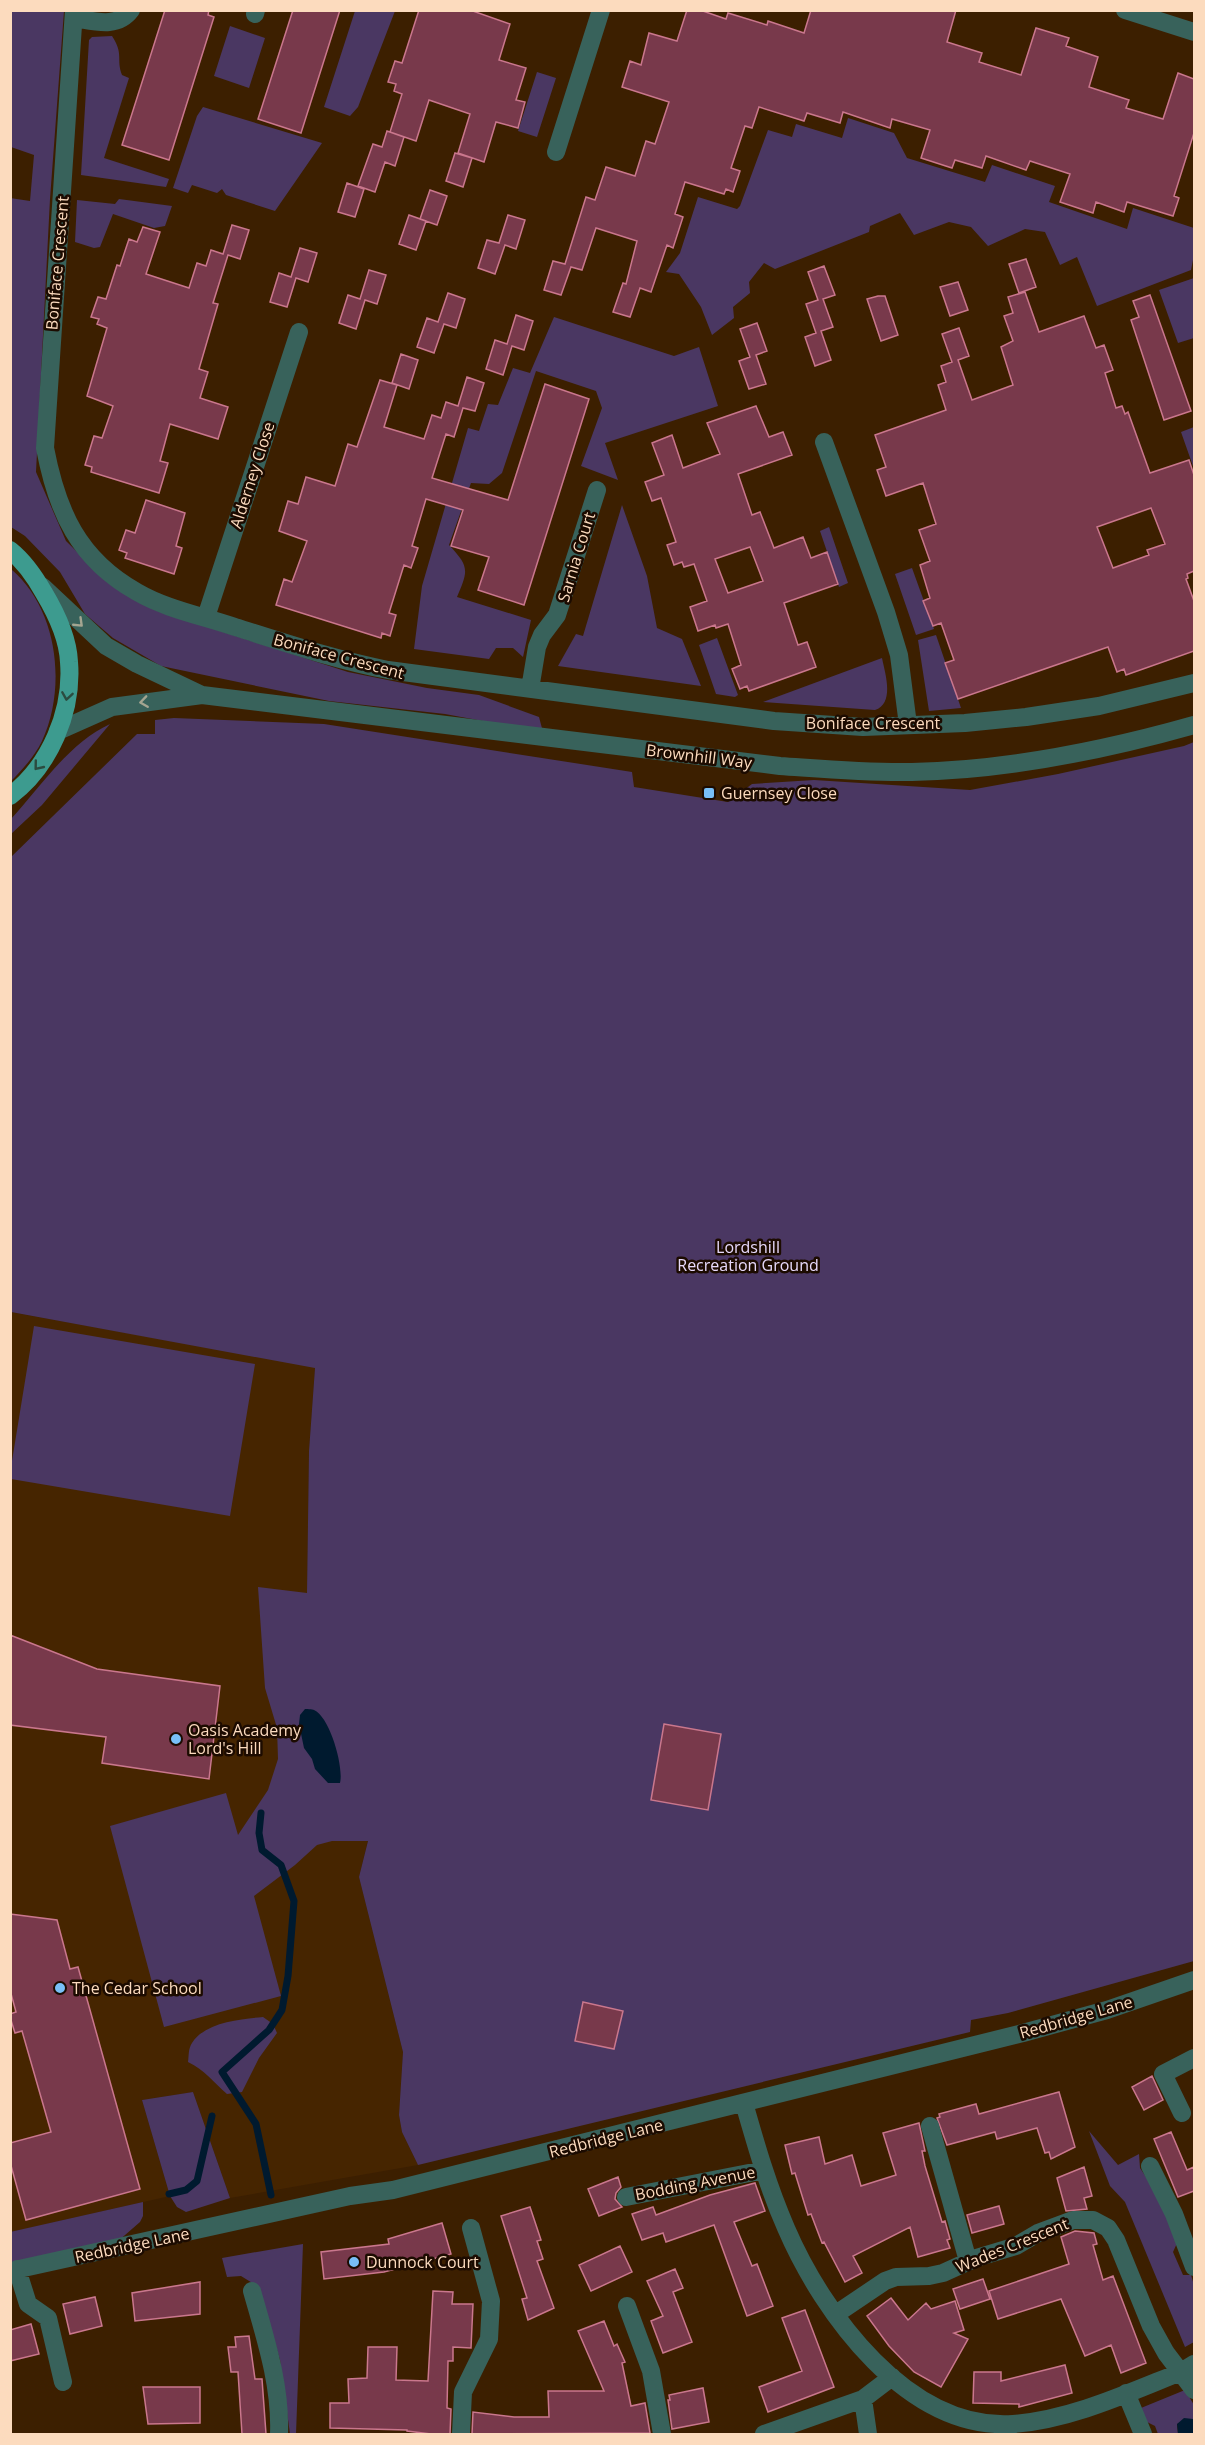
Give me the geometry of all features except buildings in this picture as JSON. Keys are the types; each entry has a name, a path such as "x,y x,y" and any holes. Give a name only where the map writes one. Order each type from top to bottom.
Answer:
{"main road":[{"path":"10,550 21,558 56,614 69,661 68,690 58,731 48,753 19,790 10,796"}],"street":[{"path":"74,14 114,22 124,20 131,10"},
{"path":"556,152 601,10"},
{"path":"1125,10 1194,32"},
{"name":"Boniface Crescent","path":"74,14 45,448 51,479 63,514 74,536 92,558 137,592 165,604 370,667 415,675 812,725 908,725 1026,717 1099,706 1194,683"},
{"name":"Alderney Close","path":"206,617 298,332"},
{"path":"824,442 890,623 899,655 908,725"},
{"name":"Sarnia Court","path":"530,689 537,647 542,635 558,615 597,490"},
{"name":"Brownhill Way","path":"38,582 106,646 137,664 202,695"},
{"name":"Brownhill Way","path":"58,731 112,707 202,695 780,766 913,772 1028,763 1141,740 1194,725"},
{"name":"Redbridge Lane","path":"14,2270 350,2196 393,2190 1023,2033 1107,2010 1194,1980"},
{"path":"1182,2112 1163,2074 1194,2058"},
{"name":"Bodding Avenue","path":"744,2103 764,2170 786,2228 804,2264 836,2314 868,2354 917,2397 944,2412 977,2423 1013,2429 1071,2413 1188,2368"},
{"path":"930,2126 968,2261"},
{"path":"1150,2166 1174,2214 1194,2267"},
{"name":"Bodding Avenue","path":"626,2196 764,2170"},
{"name":"Wades Crescent","path":"836,2314 885,2281 896,2277 929,2276 943,2273 968,2261 1016,2246 1038,2233 1073,2220 1093,2220 1108,2228 1116,2240 1151,2326 1166,2353 1188,2368"},
{"path":"461,2434 463,2392 489,2339 491,2301 471,2228"},
{"path":"14,2270 28,2304 48,2318 63,2382"},
{"path":"252,2291 272,2365 279,2434"},
{"path":"627,2306 651,2371 662,2434"},
{"path":"1188,2368 1194,2390"},
{"path":"764,2434 863,2399 892,2377"},
{"path":"1126,2393 1143,2434"},
{"path":"863,2399 868,2434"},
{"path":"814,2417 820,2434"}],"shaded area":[{"name":"Oasis Academy Lord's Hill","path":"10,1312 315,1367 309,1451 306,1675 377,1802 359,1877 403,2052 399,2115 402,2132 418,2165 230,2198 193,2092 142,2100 170,2196 11,2232"}],"green space":[{"path":"11,11 64,11 50,199 36,472 66,541 112,586 155,610 348,672 427,688 479,695 539,717 543,732 445,714 329,701 161,666 113,638 85,614 60,572 25,536 11,527 10,198 30,201 34,155 11,147"},
{"path":"355,11 395,11 358,107 350,116 324,107"},
{"path":"230,26 265,38 249,88 214,76"},
{"path":"112,36 118,47 122,75 129,78 104,158 169,179 166,187 81,175 89,40 92,37"},
{"path":"537,72 556,78 537,137 518,131"},
{"path":"203,107 322,143 275,211 226,195 222,189 217,193 192,185 188,193 173,188 197,116"},
{"path":"848,118 894,133 907,158 985,182 992,165 1055,186 1049,202 1127,229 1133,208 1194,228 1194,255 1191,270 1097,306 1077,257 1060,265 1045,232 1025,229 988,246 971,227 949,222 914,235 900,213 870,226 869,232 775,269 764,263 749,282 750,293 733,307 734,318 712,335 701,307 679,274 666,272 680,253 698,197 737,209 768,130 792,137 796,124 842,138"},
{"path":"119,199 172,206 165,226 154,228 113,214 100,247 94,248 75,242 77,200 115,204"},
{"path":"1194,278 1194,338 1178,343 1159,290"},
{"path":"554,317 674,356 699,347 718,406 605,443 618,480 581,466 602,408 596,391 536,371 502,473 489,484 471,483 449,545 461,559 465,570 457,597 531,620 523,657 513,648 496,648 489,659 414,649 422,586 468,428 479,431 488,404 498,405 513,368 530,373"},
{"path":"1194,427 1194,469 1181,432"},
{"path":"622,505 647,576 657,628 682,639 701,686 558,666 576,634 583,636"},
{"path":"829,527 848,583 839,587 820,531"},
{"path":"912,568 934,629 916,635 895,574"},
{"path":"11,569 27,586 39,605 54,650 56,673 50,720 42,741 32,757 11,781"},
{"path":"936,635 961,708 929,711 918,640"},
{"path":"717,638 738,695 735,697 716,694 699,645"},
{"path":"882,658 887,694 885,701 875,710 763,702"},
{"name":"Lordshill Recreation Ground","path":"174,718 324,724 632,772 634,787 728,802 752,784 814,780 970,790 1058,774 1194,742 1194,1961 1008,2013 971,2020 970,2032 418,2165 402,2132 399,2115 403,2052 359,1877 368,1841 332,1841 317,1845 254,1896 281,1996 164,2027 110,1826 226,1793 238,1835 268,1790 278,1759 277,1728 265,1688 258,1587 307,1593 309,1451 315,1368 11,1312 10,858 137,734 155,734 155,720"},
{"path":"110,724 42,805 11,834 11,819 56,766 81,742"},
{"path":"34,1326 255,1364 230,1516 11,1479"},
{"path":"263,2017 273,2024 277,2033 259,2058 242,2092 227,2094 204,2072 188,2062 191,2045 205,2030 224,2023"},
{"path":"193,2092 230,2198 186,2212 177,2207 170,2196 142,2100"},
{"path":"1089,2131 1118,2165 1139,2154 1140,2168 1163,2202 1178,2241 1173,2252 1183,2275 1191,2275 1194,2285 1194,2342 1185,2347 1125,2202 1110,2186"},
{"path":"143,2202 143,2216 140,2222 117,2242 11,2264 10,2232"},
{"path":"303,2244 296,2434 290,2434 280,2360 259,2287 241,2276 227,2277 222,2258"},
{"path":"1185,2390 1194,2405 1194,2422 1193,2419 1177,2424 1178,2434 1158,2434 1155,2426 1145,2421 1141,2408"}],"water":[{"path":"305,1709 320,1714 330,1732 338,1755 340,1783 328,1783 315,1769 312,1759 304,1748 299,1724 300,1715"},
{"path":"1184,2418 1193,2419 1194,2434 1178,2434 1177,2424"}],"waterway":[{"path":"261,1813 259,1833 262,1850 281,1865 294,1901 288,1976 282,2010 269,2030 222,2072 256,2124 271,2195"},
{"path":"169,2194 186,2190 197,2181 212,2116"}],"place":[{"name":"Guernsey Close","path":"709,793"},
{"name":"Oasis Academy Lord's Hill","path":"176,1739"},
{"name":"The Cedar School","path":"60,1988"},
{"name":"Dunnock Court","path":"354,2262"}]}
